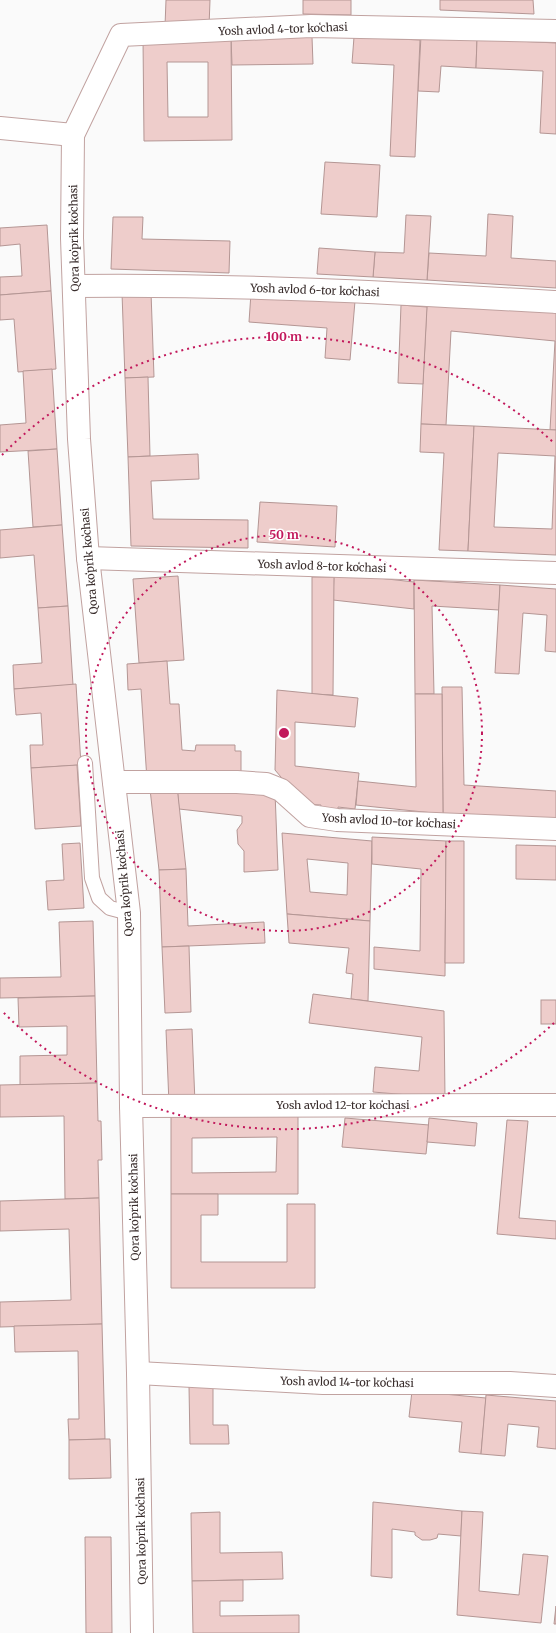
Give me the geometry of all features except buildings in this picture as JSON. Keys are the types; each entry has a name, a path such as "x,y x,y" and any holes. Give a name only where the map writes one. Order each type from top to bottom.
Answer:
{"street":[{"name":"Yosh avlod 4-tor koʻchasi","path":"73,135 121,35 311,26 556,31"},
{"path":"0,128 73,135"},
{"name":"Qora koʻprik koʻchasi","path":"73,135 72,238 79,439 88,558 129,913 131,1106 138,1373 142,1633"},
{"name":"Yosh avlod 6-tor koʻchasi","path":"74,286 156,285 311,289 556,302"},
{"name":"Yosh avlod 8-tor koʻchasi","path":"88,558 556,573"},
{"name":"Yosh avlod 10-tor koʻchasi","path":"114,782 237,782 266,784 281,790 310,816 337,820 556,829"},
{"name":"Yosh avlod 12-tor koʻchasi","path":"131,1106 556,1105"},
{"name":"Yosh avlod 14-tor koʻchasi","path":"138,1373 323,1383 510,1384 556,1386"}],"lane":[{"path":"85,763 92,878 99,898 110,908 129,913"}]}
